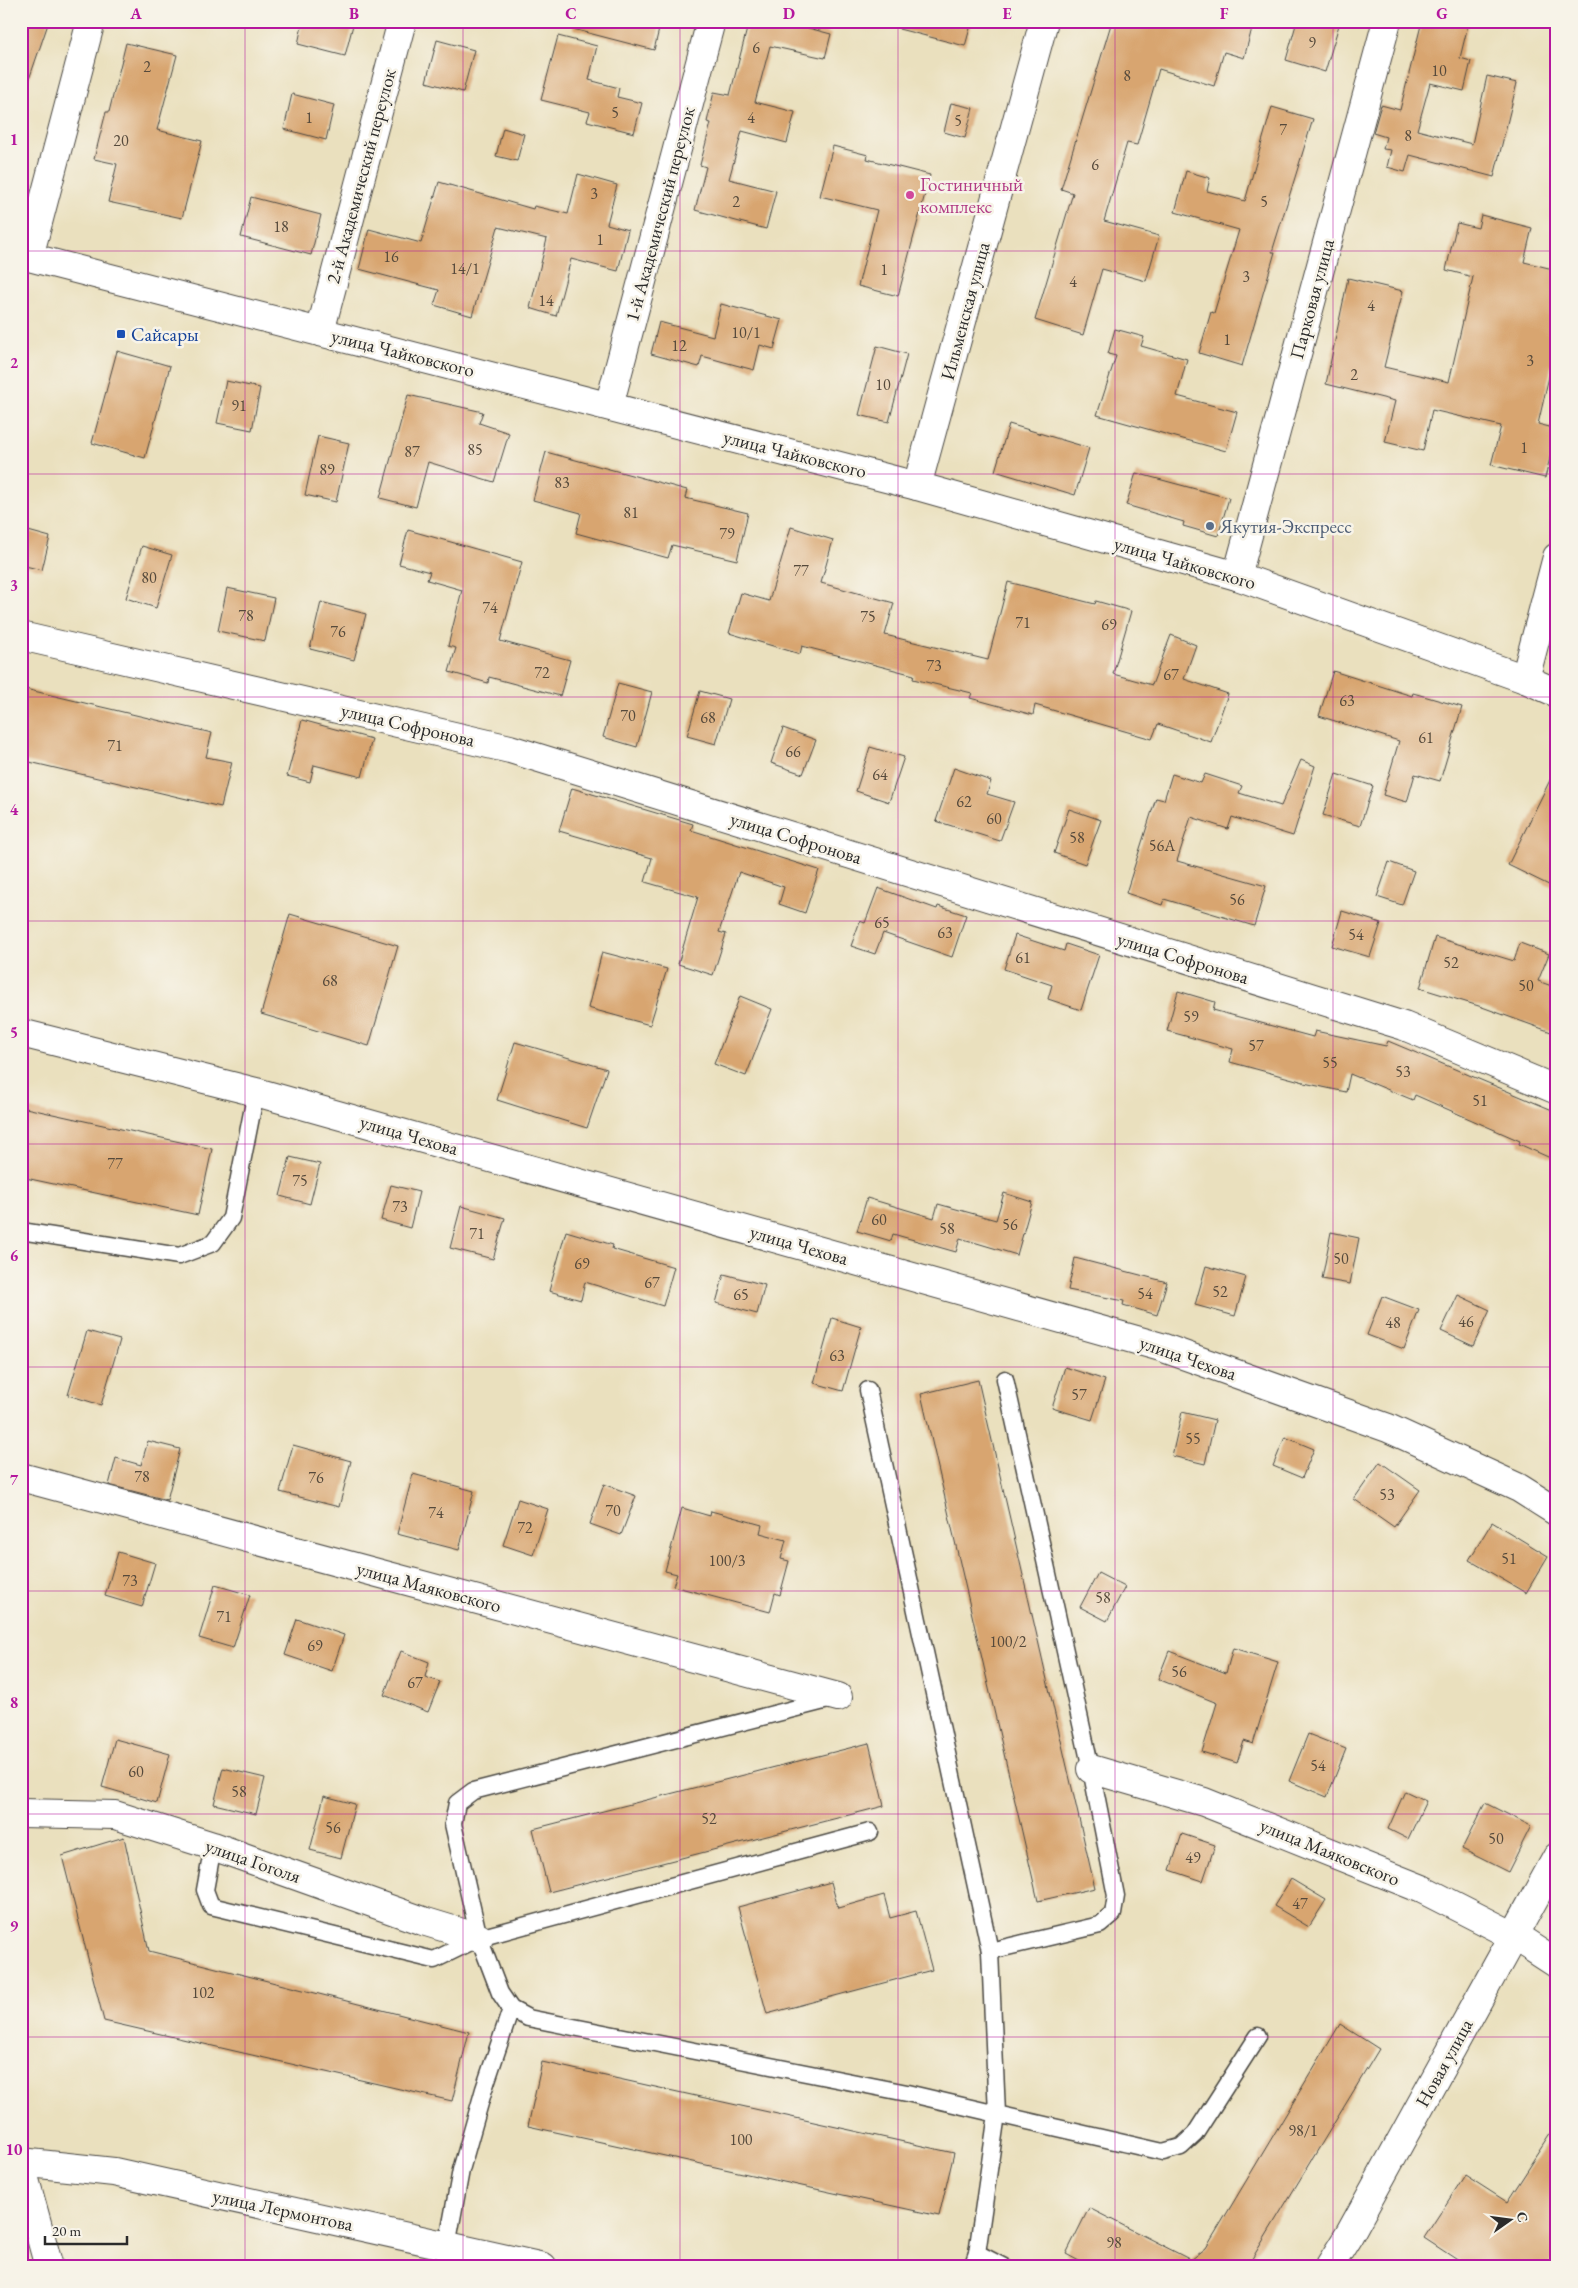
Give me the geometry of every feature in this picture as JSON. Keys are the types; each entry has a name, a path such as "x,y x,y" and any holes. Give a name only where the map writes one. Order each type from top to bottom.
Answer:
{"street":[{"path":"25,256 92,21"},
{"name":"2-й Академический переулок","path":"320,332 402,21"},
{"name":"1-й Академический переулок","path":"609,406 711,21"},
{"name":"Ильменская улица","path":"916,486 1044,21"},
{"name":"Парковая улица","path":"1237,576 1387,21"},
{"name":"улица Чайковского","path":"25,256 916,486 1237,576 1525,679 1557,693"},
{"path":"1525,679 1557,557"},
{"name":"улица Софронова","path":"21,636 510,749 1404,1026 1557,1090"},
{"name":"улица Чехова","path":"21,1033 256,1092 1161,1347 1388,1428 1519,1488 1557,1512"},
{"name":"улица Маяковского","path":"21,1477 838,1698"},
{"name":"улица Маяковского","path":"1091,1768 1204,1802 1422,1889 1514,1936 1557,1964"},
{"name":"улица Гоголя","path":"21,1813 115,1815 213,1846 423,1921 479,1938"},
{"name":"Новая улица","path":"1329,2267 1349,2235 1557,1857"},
{"path":"21,2163 49,2267"},
{"name":"улица Лермонтова","path":"21,2163 114,2172 543,2267"}],"lane":[{"path":"21,1231 179,1256 213,1243 231,1218 256,1092"},
{"path":"990,1951 1100,1925 1113,1914 1116,1896 1091,1768 1005,1379"},
{"path":"868,1390 990,1951 997,2114 974,2260 1004,2267"},
{"path":"838,1698 473,1791 457,1803 453,1824 479,1938 500,1993 511,2009 528,2018 898,2091 1163,2152 1181,2147 1195,2134 1258,2036"},
{"path":"213,1846 205,1890 211,1906 434,1960 479,1938 870,1832"},
{"path":"447,2246 461,2170 484,2089 511,2009"}],"building":[{"path":"21,21 49,21 25,91 21,91"},
{"path":"303,21 354,21 345,56 298,44"},
{"path":"574,21 661,21 654,50 573,29"},
{"path":"749,21 781,21 831,34 825,58 770,46 755,102 795,112 787,143 742,131 729,179 776,191 766,229 695,210 706,167 700,165 711,123 707,122 714,92 730,95"},
{"path":"900,21 972,21 965,46 899,29"},
{"path":"1112,21 1254,21 1244,58 1224,52 1214,86 1159,69 1137,145 1127,143 1104,221 1159,236 1146,281 1102,269 1083,335 1035,320 1073,193 1061,189"},
{"path":"1297,21 1326,21 1339,25 1325,72 1286,60"},
{"path":"1422,21 1469,21 1460,58 1471,61 1464,91 1430,83 1417,130 1472,144 1487,76 1517,83 1494,177 1410,155 1405,172 1387,167 1391,150 1383,149 1386,137 1373,133 1381,105 1400,110"},
{"path":"558,36 597,46 589,80 619,88 617,97 642,103 634,133 587,121 590,112 541,100"},
{"path":"437,40 474,50 463,92 426,82"},
{"path":"126,43 177,55 157,130 202,141 182,218 108,202 117,164 94,159 106,112 109,112"},
{"path":"292,94 334,105 326,140 284,129"},
{"path":"951,103 973,108 965,138 944,132"},
{"path":"1272,107 1313,119 1272,252 1275,252 1242,366 1199,353 1211,312 1214,313 1239,230 1175,212 1186,171 1210,178 1207,191 1245,201"},
{"path":"503,128 524,134 517,161 496,156"},
{"path":"833,146 868,155 867,159 930,175 898,296 858,286 877,210 820,196"},
{"path":"578,174 617,185 607,224 628,230 618,271 571,259 556,316 530,308 547,239 498,227 472,316 434,305 439,290 359,269 369,229 421,243 439,182 533,209 534,206 568,214"},
{"path":"251,197 321,215 311,255 241,237"},
{"path":"1481,215 1532,228 1524,262 1557,270 1557,342 1538,424 1557,429 1545,478 1491,465 1501,426 1432,410 1423,451 1385,442 1395,401 1326,384 1348,278 1403,291 1384,367 1449,382 1473,277 1446,270 1457,223 1478,228"},
{"path":"721,304 782,320 774,349 760,345 754,370 702,356 699,367 651,354 659,322 713,336"},
{"path":"1115,329 1144,337 1141,346 1187,359 1177,396 1237,412 1226,451 1097,415 1116,356 1108,354"},
{"path":"877,346 907,354 889,422 859,415"},
{"path":"117,351 170,366 145,458 92,443"},
{"path":"226,381 260,388 252,430 217,423"},
{"path":"408,395 483,412 479,423 509,433 494,482 428,462 416,507 380,498"},
{"path":"1009,424 1089,448 1075,495 995,471"},
{"path":"318,436 349,443 336,502 305,495"},
{"path":"546,452 687,490 685,498 748,513 737,560 672,545 668,558 576,533 581,513 533,500"},
{"path":"1136,473 1229,498 1218,536 1183,526 1184,522 1126,505"},
{"path":"791,527 833,540 821,583 894,603 885,635 988,660 1008,582 1095,604 1096,601 1131,611 1113,674 1152,685 1171,635 1196,645 1184,679 1228,694 1211,742 1158,724 1152,739 1035,705 1033,715 970,698 972,693 913,679 914,675 802,646 800,654 729,633 741,593 769,601"},
{"path":"21,529 50,537 42,570 21,565"},
{"path":"408,530 522,562 500,641 570,660 560,696 489,677 488,683 449,672 456,648 448,646 462,590 427,580 430,572 399,564"},
{"path":"142,546 172,555 156,608 126,598"},
{"path":"227,588 274,598 265,641 218,631"},
{"path":"321,602 366,614 354,660 310,649"},
{"path":"1333,671 1412,696 1413,693 1462,707 1440,781 1415,774 1407,802 1383,795 1399,741 1319,716"},
{"path":"618,683 652,692 637,747 603,737"},
{"path":"21,688 212,733 206,757 232,762 221,807 21,760"},
{"path":"700,691 729,699 716,744 687,736"},
{"path":"302,720 372,739 362,777 314,765 310,782 287,776"},
{"path":"783,728 816,740 803,774 771,763"},
{"path":"870,747 904,757 889,802 856,791"},
{"path":"1301,760 1315,766 1293,836 1232,817 1228,829 1191,817 1177,861 1266,886 1254,926 1164,899 1162,905 1126,893 1156,798 1164,800 1172,774 1201,783 1205,774 1242,786 1239,793 1281,806"},
{"path":"1557,766 1557,889 1508,865"},
{"path":"954,768 991,781 987,794 1014,802 1000,841 936,821"},
{"path":"1336,774 1373,786 1360,826 1323,815"},
{"path":"572,788 693,824 691,830 819,870 805,913 779,904 784,887 739,872 719,932 726,934 713,975 678,964 698,897 645,882 652,858 559,831"},
{"path":"1069,809 1101,820 1085,864 1054,853"},
{"path":"1389,862 1414,871 1402,905 1377,897"},
{"path":"878,888 937,909 938,906 966,915 952,957 883,933 875,954 851,946 860,921 865,923"},
{"path":"1342,911 1381,923 1370,957 1332,946"},
{"path":"290,914 398,946 369,1046 261,1014"},
{"path":"1015,935 1064,951 1066,944 1099,955 1081,1010 1048,999 1052,985 1004,969"},
{"path":"1435,937 1514,961 1520,943 1549,954 1538,981 1557,988 1557,1016 1551,1032 1482,1007 1420,988"},
{"path":"602,952 667,969 650,1025 588,1008"},
{"path":"1178,991 1215,1002 1213,1010 1313,1037 1315,1031 1386,1046 1388,1041 1557,1112 1557,1161 1519,1144 1520,1141 1415,1095 1413,1100 1350,1074 1346,1092 1304,1083 1230,1062 1233,1049 1167,1031"},
{"path":"740,996 772,1009 746,1076 714,1064"},
{"path":"515,1042 607,1069 587,1128 497,1100"},
{"path":"21,1107 212,1149 198,1215 21,1177"},
{"path":"290,1157 320,1164 310,1204 280,1196"},
{"path":"391,1185 419,1192 410,1228 381,1220"},
{"path":"1004,1193 1032,1202 1017,1255 960,1238 956,1252 893,1234 891,1241 857,1231 867,1198 934,1218 938,1204 996,1220"},
{"path":"461,1206 505,1218 493,1259 450,1248"},
{"path":"566,1231 613,1245 612,1249 674,1267 663,1306 585,1282 581,1300 549,1291"},
{"path":"1331,1232 1359,1238 1350,1284 1322,1279"},
{"path":"1075,1258 1167,1282 1157,1315 1123,1305 1124,1301 1068,1290"},
{"path":"1206,1266 1246,1277 1235,1316 1195,1305"},
{"path":"724,1274 765,1285 757,1314 716,1303"},
{"path":"1458,1295 1490,1310 1473,1346 1441,1331"},
{"path":"1382,1296 1419,1310 1404,1349 1367,1335"},
{"path":"832,1318 861,1327 843,1391 814,1383"},
{"path":"87,1331 120,1340 101,1405 68,1395"},
{"path":"1065,1367 1105,1380 1092,1420 1052,1408"},
{"path":"978,1380 1095,1888 1038,1901 921,1394"},
{"path":"1182,1412 1215,1420 1205,1464 1172,1456"},
{"path":"1285,1437 1314,1449 1302,1478 1273,1466"},
{"path":"148,1441 180,1449 167,1500 109,1485 116,1458 141,1465"},
{"path":"293,1445 351,1461 339,1507 280,1492"},
{"path":"1380,1462 1420,1490 1394,1527 1354,1499"},
{"path":"413,1474 474,1491 459,1550 397,1534"},
{"path":"604,1484 636,1496 621,1535 590,1524"},
{"path":"518,1499 548,1509 533,1555 503,1545"},
{"path":"682,1508 710,1516 711,1511 762,1525 760,1533 786,1540 781,1559 789,1561 780,1595 775,1593 770,1612 673,1586 677,1574 665,1571"},
{"path":"1492,1522 1548,1556 1526,1593 1469,1560"},
{"path":"118,1552 155,1563 142,1607 105,1596"},
{"path":"1098,1573 1125,1587 1107,1621 1080,1607"},
{"path":"215,1585 250,1595 233,1648 199,1638"},
{"path":"297,1619 344,1635 332,1671 285,1655"},
{"path":"1233,1648 1278,1662 1253,1744 1244,1741 1237,1763 1202,1752 1217,1703 1158,1679 1169,1651 1226,1673"},
{"path":"401,1651 429,1662 425,1677 440,1682 428,1712 384,1695"},
{"path":"1308,1734 1346,1749 1327,1797 1289,1781"},
{"path":"115,1739 170,1754 157,1803 102,1787"},
{"path":"869,1743 884,1806 549,1892 533,1829"},
{"path":"223,1768 265,1778 256,1814 214,1804"},
{"path":"1405,1791 1426,1801 1408,1839 1388,1829"},
{"path":"324,1796 355,1804 341,1858 310,1850"},
{"path":"1485,1803 1531,1826 1508,1872 1462,1849"},
{"path":"1182,1834 1215,1845 1203,1881 1170,1870"},
{"path":"124,1837 149,1951 469,2032 452,2101 104,2021 62,1856"},
{"path":"1291,1879 1326,1900 1309,1927 1274,1906"},
{"path":"831,1882 838,1908 884,1895 890,1918 916,1911 932,1970 767,2014 738,1907"},
{"path":"1340,2024 1379,2049 1247,2267 1090,2267 1066,2254 1089,2208 1191,2260 1206,2248"},
{"path":"542,2062 954,2153 939,2216 528,2126"},
{"path":"1557,2125 1557,2252 1547,2267 1468,2267 1424,2238 1465,2175 1507,2202"}],"place":[{"name":"Гостиничный комплекс","path":"910,195"},
{"name":"Сайсары","path":"121,334"},
{"name":"Якутия-Экспресс","path":"1210,526"}]}
